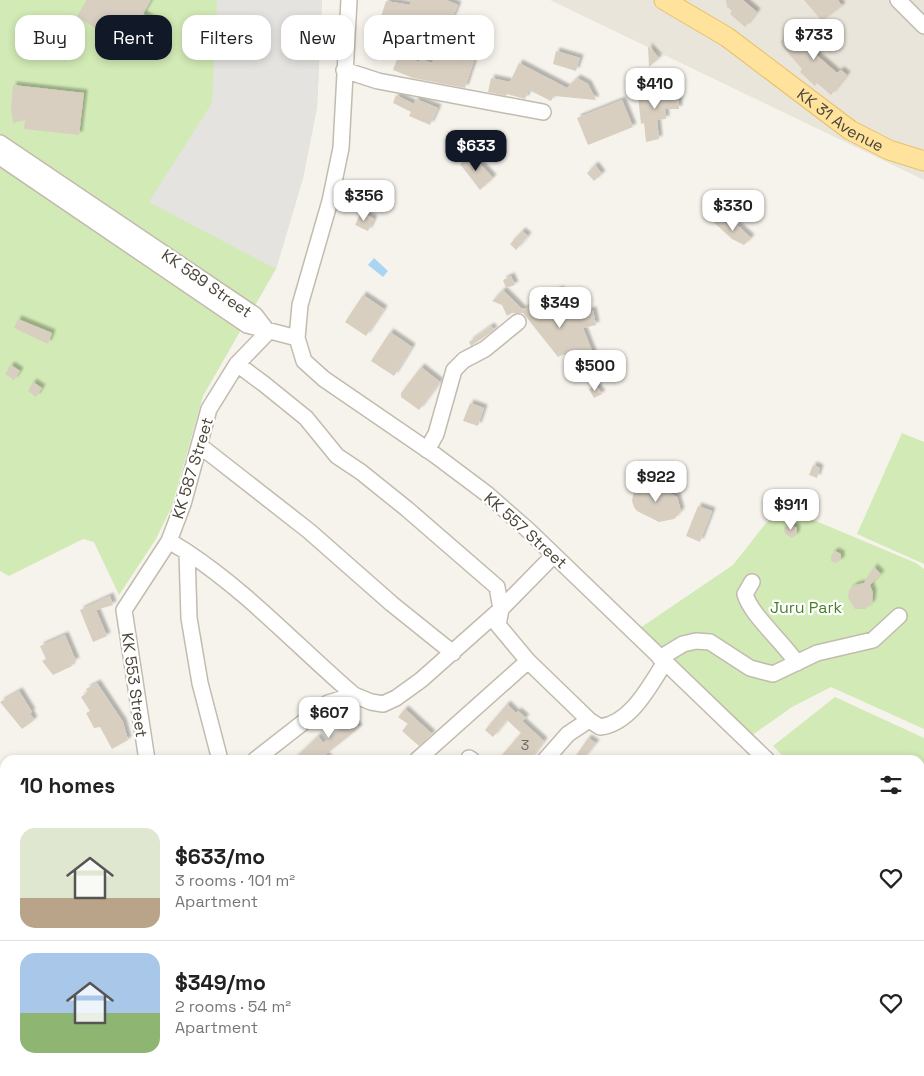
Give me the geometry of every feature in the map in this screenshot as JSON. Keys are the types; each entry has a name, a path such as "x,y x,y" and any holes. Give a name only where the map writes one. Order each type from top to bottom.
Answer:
{"main road":[{"name":"KK 31 Avenue","path":"673,2 727,37 850,130 889,150 924,162"}],"street":[{"path":"268,332 298,338 300,305 330,201 341,148 344,70 350,0"},
{"path":"898,0 924,26"},
{"path":"344,70 378,81 543,112"},
{"name":"KK 589 Street","path":"0,143 255,315 268,332"},
{"name":"KK 589 Street","path":"0,157 246,325 268,332"},
{"path":"428,450 436,434 454,370 518,322"},
{"name":"KK 587 Street","path":"124,610 169,541 183,504 209,409 237,364 268,332"},
{"name":"KK 557 Street","path":"298,338 304,361 324,379 428,450 487,494 554,555 762,755"},
{"path":"237,364 306,418 336,456 361,472 407,509 496,587 501,609 498,625 528,661 588,720 600,727 609,726 623,718 646,692 663,660 683,644 696,641 710,642 734,660 760,672 773,674 817,653 873,640 899,616"},
{"path":"199,445 309,531 392,604 453,653"},
{"path":"169,541 212,569 256,605 354,696 383,704 421,680 453,653 501,609 554,555"},
{"path":"187,552 189,618 200,683 219,755"},
{"path":"752,582 745,594 747,604 797,662"},
{"name":"KK 553 Street","path":"124,610 146,755"},
{"path":"423,755 528,661"},
{"path":"261,755 328,703 354,696"},
{"path":"549,755 568,734 588,720"}],"shaded area":[{"path":"217,0 322,0 321,15 281,15 281,60 319,60 317,107 303,178 276,269 149,202 212,103 214,60 271,60 271,15 216,15"},
{"path":"550,0 924,0 924,180"}],"green space":[{"path":"0,0 322,0 321,15 281,15 281,60 319,60 317,107 303,178 276,269 203,396 172,506 156,539 119,595 94,542 83,539 9,576 0,571"},
{"path":"902,433 924,442 924,564 857,534"},
{"name":"Juru Park","path":"782,510 804,516 916,563 924,569 924,729 831,687 792,707 748,738 640,628 733,565 766,523"},
{"path":"835,697 924,738 924,755 782,755 773,746"}],"water":[{"path":"374,258 388,271 383,277 368,265"}],"building":[{"path":"87,0 151,0 143,14 145,15 95,15 95,28 85,22 85,15 78,15"},
{"path":"410,0 446,0 458,5 454,15 382,15 386,1 410,5"},
{"path":"726,0 743,0 757,12 745,27 730,14 732,11 727,7"},
{"path":"804,0 838,0 842,6 822,21"},
{"path":"825,29 832,41 813,52 837,73 841,70 847,75 831,95 817,83 815,86 800,72 802,69 782,46 780,41 793,33 799,43 802,43"},
{"path":"648,46 659,58 649,67"},
{"path":"556,51 580,58 576,71 553,64"},
{"path":"397,60 414,60 419,62 423,60 432,63 433,60 474,60 465,88 413,78 393,70"},
{"path":"519,63 567,88 577,78 588,84 596,100 554,96 551,101 529,90 525,99 507,94 506,96 488,92 491,78 510,82"},
{"path":"650,81 658,81 660,96 678,95 679,109 665,109 666,119 657,120 659,139 646,142 644,123 641,124 638,96 650,95"},
{"path":"13,85 84,93 79,135 24,129 25,120 13,123 11,107"},
{"path":"396,95 414,104 416,99 438,108 430,125 409,116 411,112 393,103"},
{"path":"622,100 633,127 588,145 577,118"},
{"path":"471,154 493,178 480,190 460,164"},
{"path":"595,165 602,174 594,181 587,173"},
{"path":"361,212 374,219 368,231 355,225"},
{"path":"711,216 734,228 737,225 751,238 744,245 732,239 710,219"},
{"path":"522,231 528,236 516,250 510,244"},
{"path":"511,276 515,285 506,288 503,280"},
{"path":"560,289 571,311 585,307 586,312 593,310 596,325 583,328 600,371 588,377 584,368 576,372 564,354 558,357 523,313 512,313 507,316 502,305 492,301 503,290 523,310 529,306 538,315 551,307 545,297"},
{"path":"363,295 384,309 366,336 345,322"},
{"path":"18,319 52,333 48,344 14,328"},
{"path":"491,326 494,330 471,346 469,342"},
{"path":"390,332 412,347 394,376 371,361"},
{"path":"11,365 20,371 14,380 5,374"},
{"path":"421,367 440,382 419,410 401,397 401,393"},
{"path":"33,382 42,388 36,397 28,391"},
{"path":"596,385 602,394 594,398 589,389"},
{"path":"470,403 484,408 478,426 463,421"},
{"path":"813,465 820,468 817,478 809,475"},
{"path":"648,482 677,497 681,511 674,519 659,522 637,511 634,507 632,501 634,490 637,486"},
{"path":"698,506 712,511 700,542 686,536"},
{"path":"789,524 797,528 796,535 792,538 785,534 784,528"},
{"path":"835,551 841,554 841,560 836,563 831,561 831,555"},
{"path":"874,567 881,574 870,585 873,593 872,603 865,609 855,609 848,598 849,590 855,585 864,583"},
{"path":"110,596 113,605 96,610 107,636 93,642 80,610"},
{"path":"65,635 76,661 71,663 72,666 53,675 42,661 46,659 40,646"},
{"path":"97,683 123,722 128,740 112,749 100,727 94,728 86,713 90,711 81,697 88,692 86,689"},
{"path":"19,691 32,712 30,713 34,720 22,729 0,702"},
{"path":"507,704 516,713 518,711 526,718 522,721 544,741 534,755 502,755 521,733 507,720 493,737 485,730"},
{"path":"343,708 359,728 325,755 298,755 318,736 323,743 342,728 333,715"},
{"path":"405,709 432,734 419,746 402,731 408,724 398,717"},
{"path":"588,738 596,743 586,755 576,755"}]}
